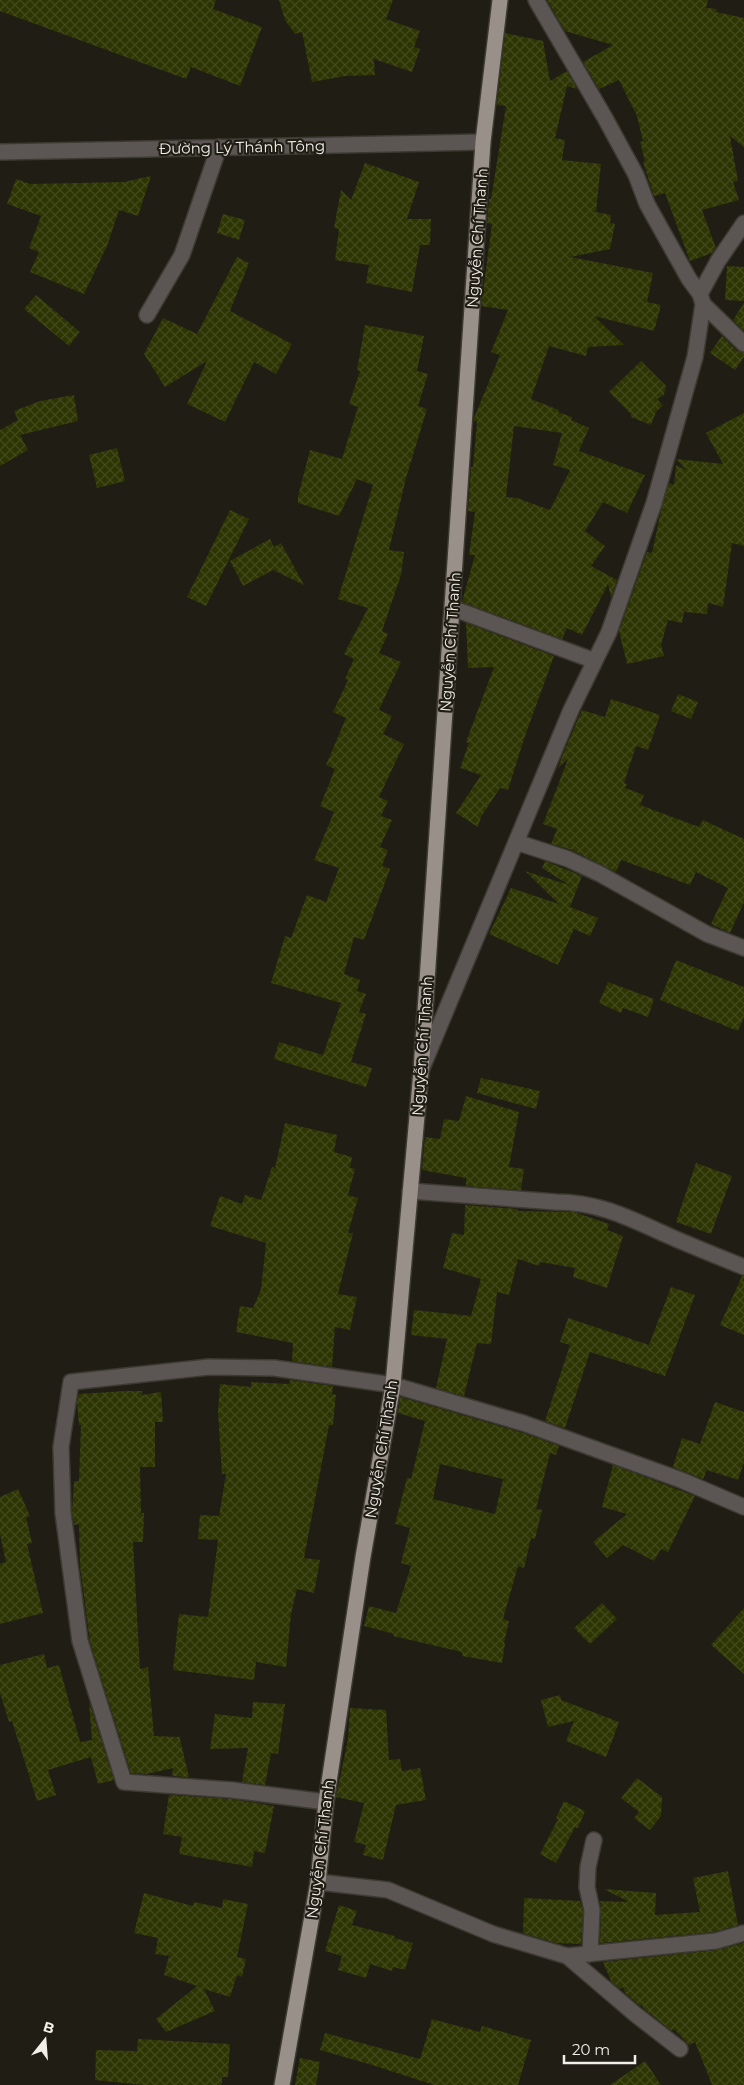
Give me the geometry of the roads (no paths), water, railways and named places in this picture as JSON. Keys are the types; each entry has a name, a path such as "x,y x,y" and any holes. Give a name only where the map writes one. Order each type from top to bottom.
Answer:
{"main road":[{"name":"Nguyễn Chí Thanh","path":"282,2085 318,1882 326,1802 362,1557 393,1385 420,1071 483,142 500,0"}],"street":[{"path":"536,0 605,118 636,175 647,204 688,279 701,299 744,344"},
{"name":"Đường Lý Thánh Tông","path":"0,152 483,142"},
{"path":"147,315 182,255 219,147"},
{"path":"420,1071 571,710 608,632 654,503 695,357 701,299 718,261 744,223"},
{"path":"452,608 595,661"},
{"path":"516,842 568,859 600,874 707,934 744,948"},
{"path":"410,1191 575,1202 597,1207 624,1215 744,1267"},
{"path":"326,1802 232,1790 124,1782 80,1642 63,1513 61,1447 71,1382 209,1367 274,1368 393,1385 524,1423 681,1480 744,1507"},
{"path":"590,1954 592,1910 588,1887 588,1867 594,1840"},
{"path":"318,1882 388,1890 493,1934 567,1956 716,1941 744,1933"},
{"path":"567,1956 634,2014 680,2049"}]}
